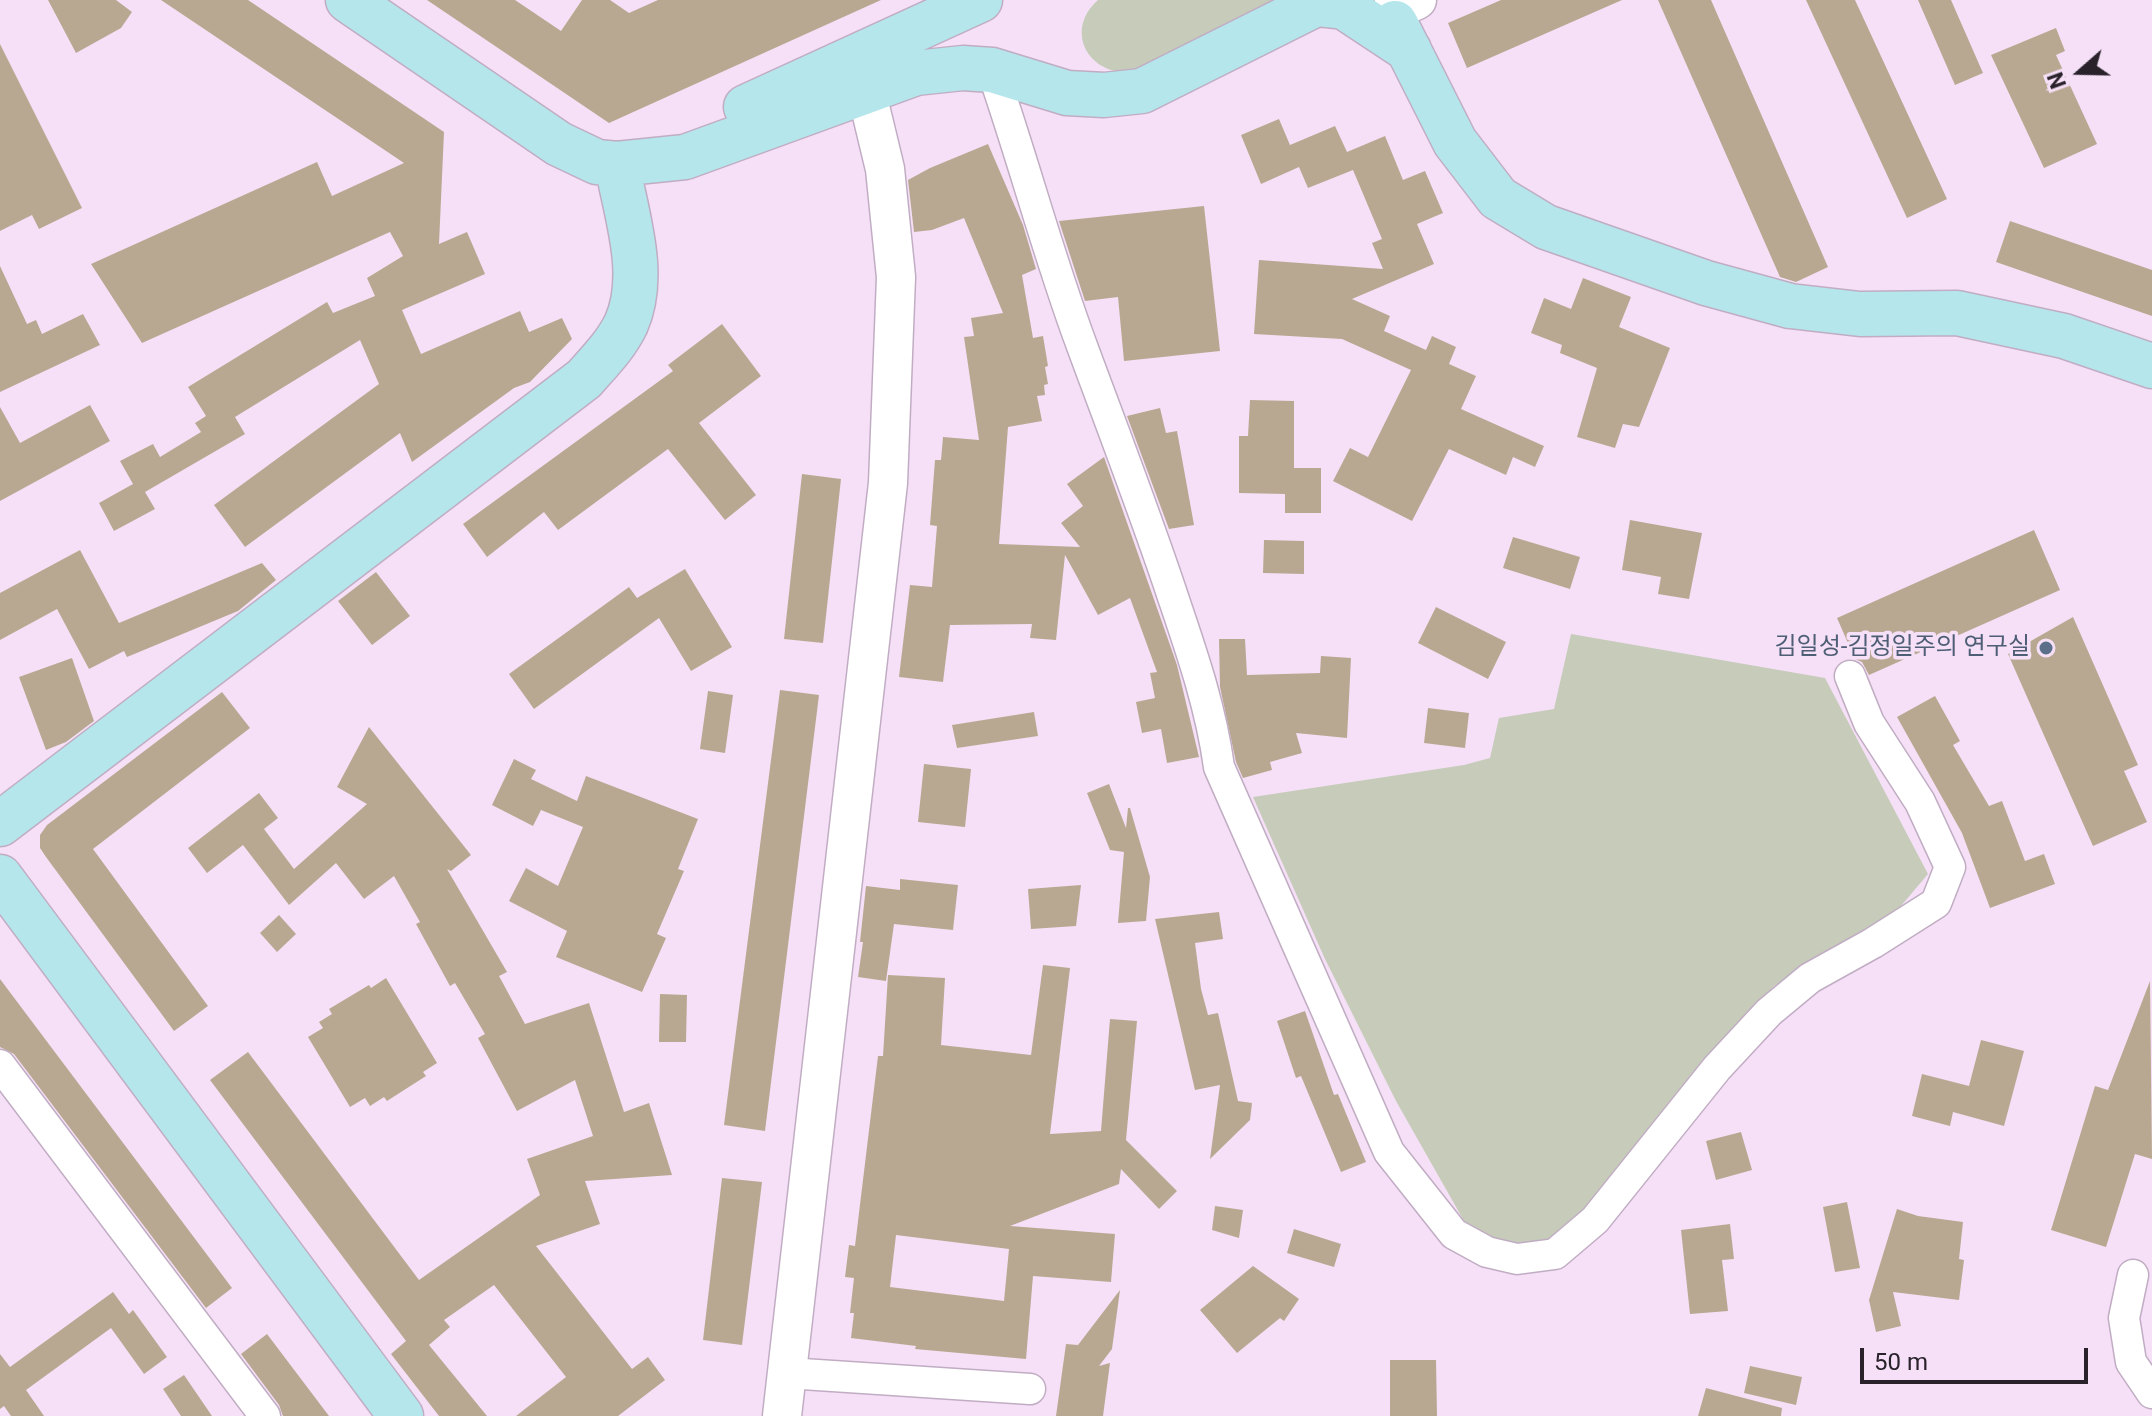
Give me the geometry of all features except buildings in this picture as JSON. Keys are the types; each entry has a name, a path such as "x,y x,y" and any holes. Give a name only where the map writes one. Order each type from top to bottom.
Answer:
{"main road":[{"path":"348,0 559,144 597,162 627,162 859,74 940,20 980,0"},
{"path":"859,74 963,68 992,70 1067,93 1104,95 1142,91 1316,4 1344,7 1409,50"},
{"path":"1396,4 1409,50 1455,142 1498,198 1546,227 1706,283 1790,306 1860,314 1957,313 2064,336 2152,366"},
{"path":"0,824 584,379 608,352 626,323 634,287 627,162"},
{"path":"0,877 401,1416"}],"street":[{"path":"992,70 1015,135 1052,265 1150,528 1195,664 1214,733 1219,767 1389,1152 1454,1234 1487,1252 1517,1259 1555,1254 1595,1220 1717,1068 1769,1012 1810,978 1936,903 1950,867 1920,802 1869,723 1850,676"},
{"path":"782,1416 888,483 896,277 885,169 859,74"},
{"path":"0,1065 265,1416"},
{"path":"2133,1275 2124,1318 2131,1362 2152,1393"},
{"path":"787,1373 1030,1389"}],"green space":[{"path":"1098,0 1271,0 1267,6 1134,72 1118,72 1094,60 1082,38 1088,12"},
{"path":"1571,634 1825,678 1928,874 1895,913 1774,986 1711,1055 1598,1202 1547,1241 1519,1247 1495,1243 1464,1221 1396,1101 1325,959 1253,797 1464,765 1490,758 1499,718 1554,709"}],"place":[{"name":"김일성-김정일주의 연구실","path":"2046,648"}]}
